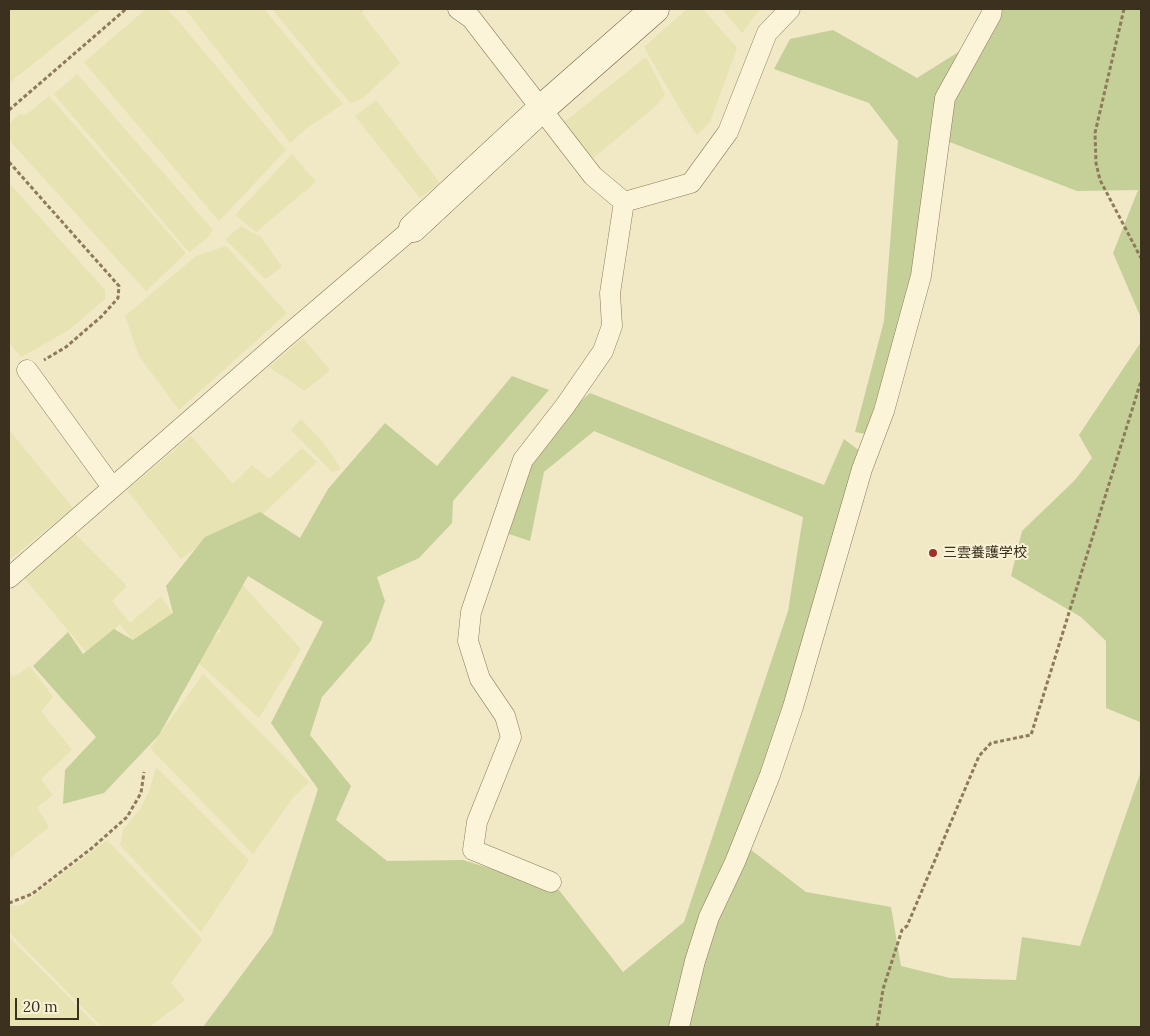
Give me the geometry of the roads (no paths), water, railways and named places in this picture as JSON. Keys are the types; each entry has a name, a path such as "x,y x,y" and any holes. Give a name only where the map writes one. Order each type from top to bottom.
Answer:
{"street":[{"path":"458,9 471,18 540,110 593,176 624,202"},
{"path":"9,578 275,345 414,228 540,110 655,9"},
{"path":"624,202 691,183 728,132 767,33 790,9"},
{"path":"679,1027 695,961 709,917 735,862 770,775 793,707 862,470 884,411 921,276 945,98 991,15 992,9"},
{"path":"551,882 473,850 477,822 511,737 505,716 480,679 468,641 471,612 522,460 565,406 603,351 612,326 610,293 624,202"},
{"path":"26,370 112,487"}],"place":[{"name":"三雲養護学校","path":"933,553"}]}
